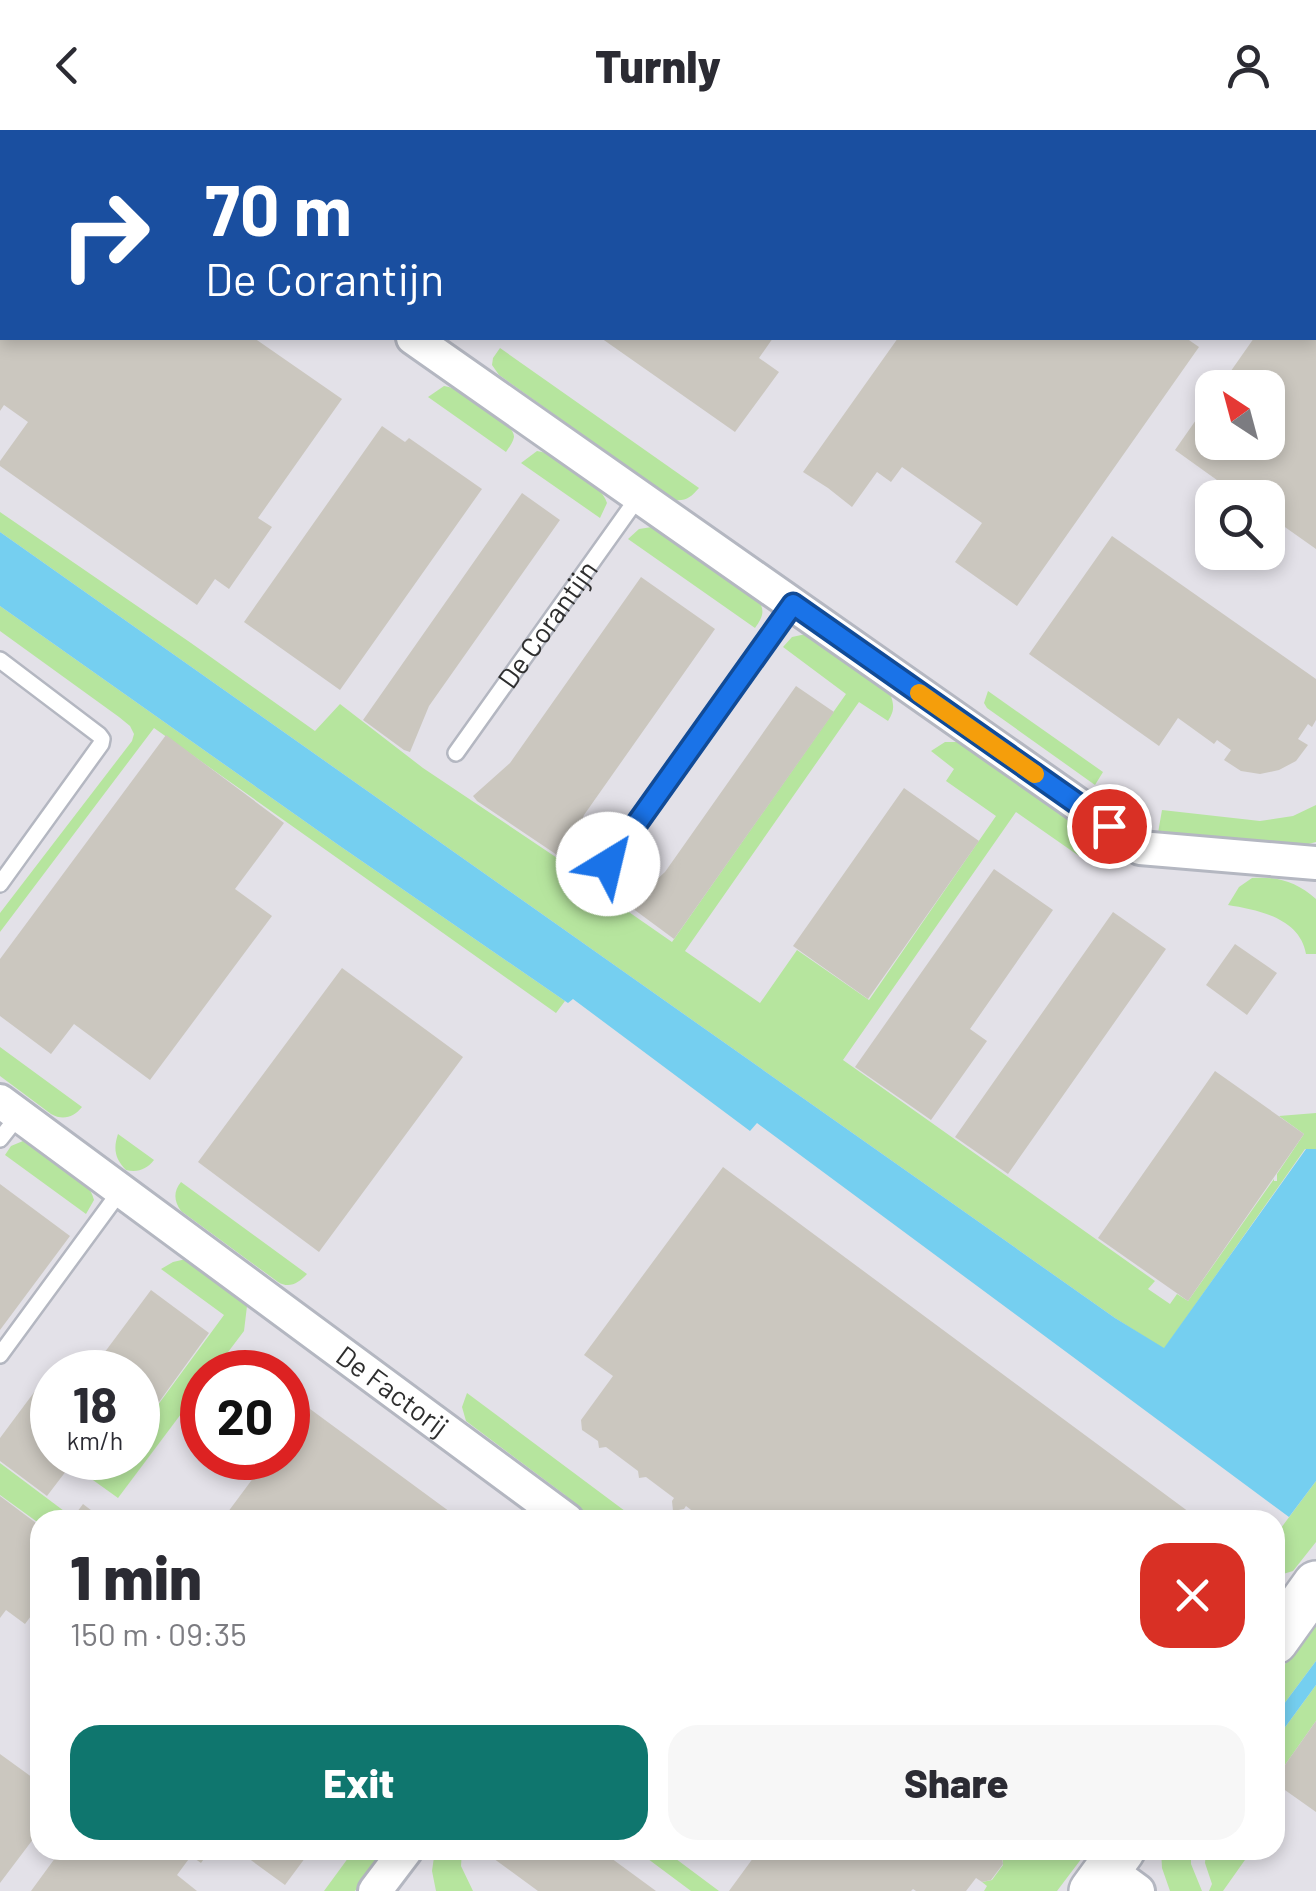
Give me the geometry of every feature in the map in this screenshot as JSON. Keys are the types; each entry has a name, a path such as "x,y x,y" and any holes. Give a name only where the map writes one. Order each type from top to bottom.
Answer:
{"street":[{"path":"417,340 1140,848 1316,863"},
{"name":"De Factorij","path":"6,1118 121,1190 553,1510"},
{"path":"1285,1626 1316,1584"},
{"path":"381,1889 400,1860"}],"lane":[{"name":"De Corantijn","path":"456,754 639,496"},
{"path":"608,864 793,604"},
{"path":"0,660 102,739 0,884"},
{"path":"0,1355 121,1190"}],"shaded area":[{"path":"0,340 1316,340 1316,1891 0,1891"}],"green space":[{"path":"500,348 699,488 688,498 674,500 499,375 492,365"},
{"path":"444,386 473,399 505,423 514,437 506,452 428,397"},
{"path":"537,451 567,463 597,487 607,503 600,518 521,463"},
{"path":"0,512 315,731 340,704 423,768 578,872 672,942 846,694 783,647 792,637 806,634 890,693 892,714 888,721 859,702 685,951 760,1003 797,950 869,1000 996,816 946,781 954,769 931,751 945,742 961,742 1081,827 1089,839 1079,856 1016,812 843,1060 1155,1281 1148,1289 1170,1304 1177,1294 1188,1301 1274,1179 1277,1181 1277,1174 1304,1134 1279,1116 1316,1113 1316,1149 1305,1149 1164,1349 0,532"},
{"path":"652,527 758,600 762,614 755,628 628,539 639,529"},
{"path":"0,606 565,1001 556,1013 154,728 0,932 0,913 134,734 119,717 0,631"},
{"path":"988,691 1103,772 1095,785 987,708 984,703"},
{"path":"1316,805 1316,842 1301,846 1158,833 1162,810 1260,821 1293,816"},
{"path":"1252,878 1286,881 1316,899 1316,954 1306,954 1302,942 1287,924 1228,905 1239,887"},
{"path":"0,1047 82,1107 68,1117 51,1114 0,1076"},
{"path":"118,1134 154,1160 142,1170 126,1170 116,1154"},
{"path":"23,1141 33,1143 85,1182 94,1200 86,1214 5,1155 11,1146"},
{"path":"181,1182 307,1274 294,1284 278,1282 181,1211 175,1196"},
{"path":"186,1259 245,1301 244,1331 230,1350 198,1350 224,1315 161,1269"},
{"path":"180,1375 180,1415 160,1442 160,1402"},
{"path":"467,1393 624,1510 580,1510 466,1421 462,1407"},
{"path":"0,1463 63,1510 30,1510 30,1517 0,1495"},
{"path":"93,1480 132,1480 118,1498"},
{"path":"1316,1481 1316,1542 1293,1571 1285,1573 1285,1523"},
{"path":"1316,1623 1316,1661 1285,1703 1285,1665"},
{"path":"1316,1685 1316,1721 1285,1765 1285,1727"},
{"path":"347,1860 378,1860 355,1891 324,1891"},
{"path":"434,1860 461,1860 473,1891 436,1891"},
{"path":"649,1860 677,1860 719,1891 691,1891"},
{"path":"1002,1860 1080,1860 1057,1891 984,1891 987,1886 982,1882 992,1880"},
{"path":"1162,1860 1191,1860 1202,1891 1170,1891"},
{"path":"1245,1860 1223,1891 1209,1891 1212,1884 1205,1863"}],"water":[{"path":"0,532 1115,1318 1164,1348 1306,1149 1316,1149 1316,1481 1289,1517 1285,1510 1280,1510 757,1123 750,1131 573,999 565,1001 0,606"},
{"path":"1316,1661 1316,1685 1285,1727 1285,1703"}],"building":[{"path":"0,340 257,340 342,399 258,518 272,527 229,589 215,579 197,605 0,466 28,422 4,405 0,411"},
{"path":"604,340 772,340 759,358 779,372 735,432"},
{"path":"897,340 1189,340 1199,347 1017,606 955,562 982,523 902,467 891,482 877,472 852,507 803,472"},
{"path":"1253,340 1316,340 1316,549 1285,527 1285,480 1217,480 1175,450 1195,421 1195,460 1285,460 1285,370 1232,370"},
{"path":"382,426 405,442 409,438 482,489 340,690 244,622"},
{"path":"522,493 560,520 429,706 410,752 404,750 363,720"},
{"path":"1112,536 1316,679 1316,720 1312,727 1308,724 1298,739 1308,745 1296,761 1260,774 1241,771 1224,760 1231,750 1217,740 1214,744 1178,718 1159,746 1029,654"},
{"path":"641,577 715,629 584,815 566,861 473,796 510,763"},
{"path":"796,686 834,712 674,939 628,905 665,872"},
{"path":"166,735 284,823 235,889 272,916 150,1080 74,1024 51,1054 0,1016 0,959"},
{"path":"904,788 979,841 868,999 793,946"},
{"path":"994,869 1053,910 970,1029 987,1041 931,1120 855,1067"},
{"path":"1113,912 1166,949 1008,1174 955,1137"},
{"path":"1235,944 1277,973 1247,1015 1206,985"},
{"path":"342,968 463,1057 319,1252 198,1162"},
{"path":"1215,1071 1304,1134 1188,1301 1098,1238"},
{"path":"723,1167 1186,1510 691,1510 686,1506 673,1510 674,1498 646,1477 639,1478 638,1471 606,1447 599,1448 598,1441 582,1430 581,1420 613,1376 584,1355"},
{"path":"0,1184 70,1236 0,1330"},
{"path":"151,1290 209,1333 197,1350 180,1350 180,1373 160,1401 160,1350 106,1350"},
{"path":"30,1398 30,1480 59,1480 47,1496 0,1461 0,1438"},
{"path":"310,1409 447,1510 229,1510 252,1480 310,1480"},
{"path":"0,1496 30,1518 30,1617 25,1624 6,1610 0,1618"},
{"path":"1316,1721 1316,1812 1285,1790 1285,1765"},
{"path":"0,1754 30,1776 30,1843 0,1883"},
{"path":"54,1860 188,1860 177,1875 197,1891 31,1891"},
{"path":"251,1860 304,1860 285,1885"},
{"path":"496,1860 614,1860 656,1891 538,1891"},
{"path":"752,1860 1002,1860 1003,1864 991,1880 982,1882 976,1878 966,1891 729,1891"}],"slow traffic":[{"path":"919,693 1035,774"}],"route":[{"path":"608,864 793,604 1109,826"}]}
